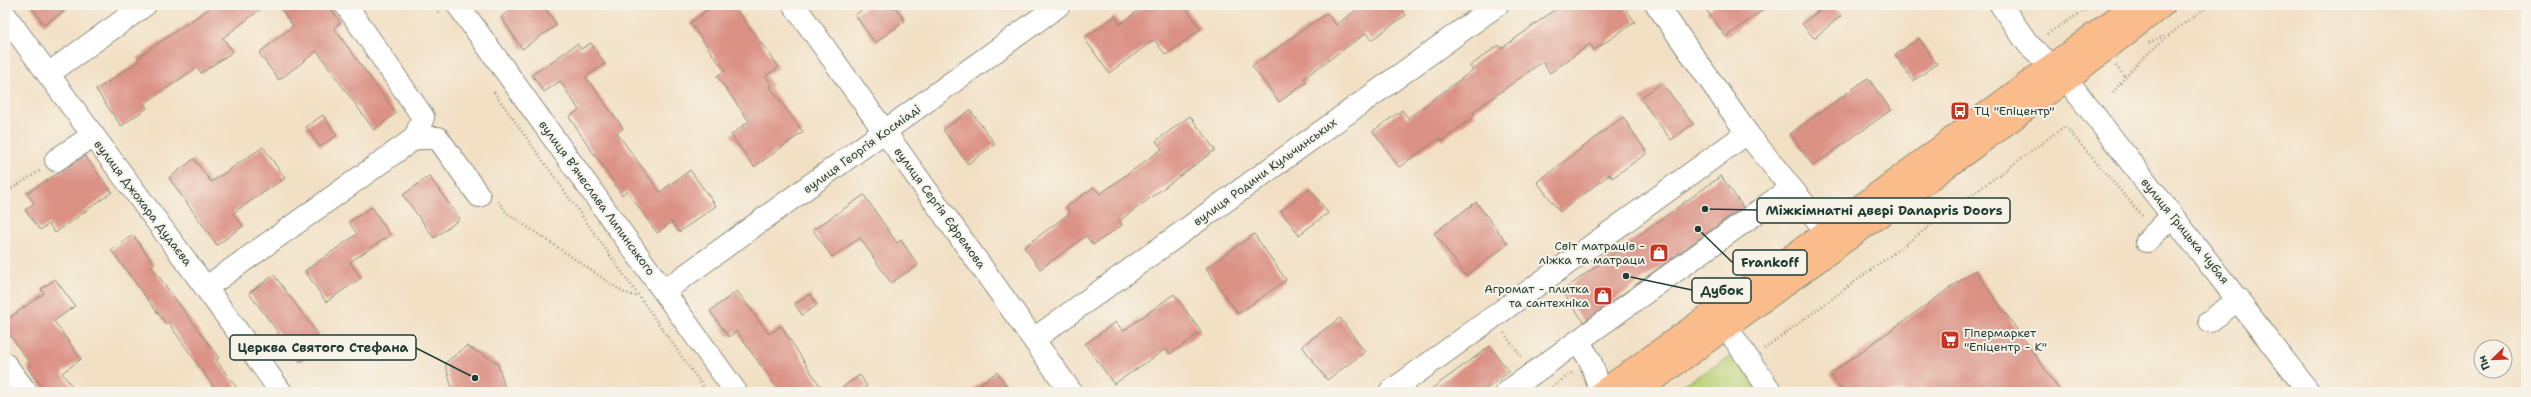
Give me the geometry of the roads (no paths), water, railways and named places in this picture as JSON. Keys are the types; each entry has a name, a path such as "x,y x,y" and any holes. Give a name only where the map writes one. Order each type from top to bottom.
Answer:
{"main road":[{"path":"1638,392 1727,328 2059,73 2133,5"},
{"path":"1601,392 1826,231 2059,73 2164,5"}],"street":[{"path":"48,74 145,5"},
{"path":"207,287 415,138 423,117 346,5"},
{"name":"вулиця Сергія Єфремова","path":"794,5 1071,392"},
{"name":"вулиця Георгія Косміаді","path":"664,291 886,132 1059,5"},
{"name":"вулиця Родини Кульчинських","path":"1034,339 1497,5"},
{"path":"1657,5 1747,133 1826,231"},
{"name":"вулиця Грицька Чубая","path":"2001,5 2028,44 2059,73 2239,299 2309,392"},
{"name":"вулиця Вʼячеслава Липинського","path":"450,12 664,291 736,392"},
{"name":"вулиця Джохара Дудаєва","path":"5,15 92,136 207,287 281,392"},
{"path":"1390,392 1747,133"},
{"path":"56,160 92,136"},
{"path":"415,138 438,138 486,195"},
{"path":"1507,392 1791,188"},
{"path":"2147,232 2172,216"},
{"path":"2210,321 2239,299"},
{"path":"1727,328 1771,392"},
{"path":"1578,341 1590,360 1601,392"},
{"path":"5,364 26,392"}],"place":[{"name":"ТЦ \"Епіцентр\"","path":"1960,111"},
{"name":"Міжкімнатні двері Danapris Doors","path":"1705,209"},
{"name":"Frankoff","path":"1698,229"},
{"name":"Світ матраців - ліжка та матраци","path":"1659,253"},
{"name":"Дубок","path":"1626,276"},
{"name":"Агромат - плитка та сантехніка","path":"1603,296"},
{"name":"Гіпермаркет \"Епіцентр - К\"","path":"1950,340"},
{"name":"Церква Святого Стефана","path":"475,378"}]}
